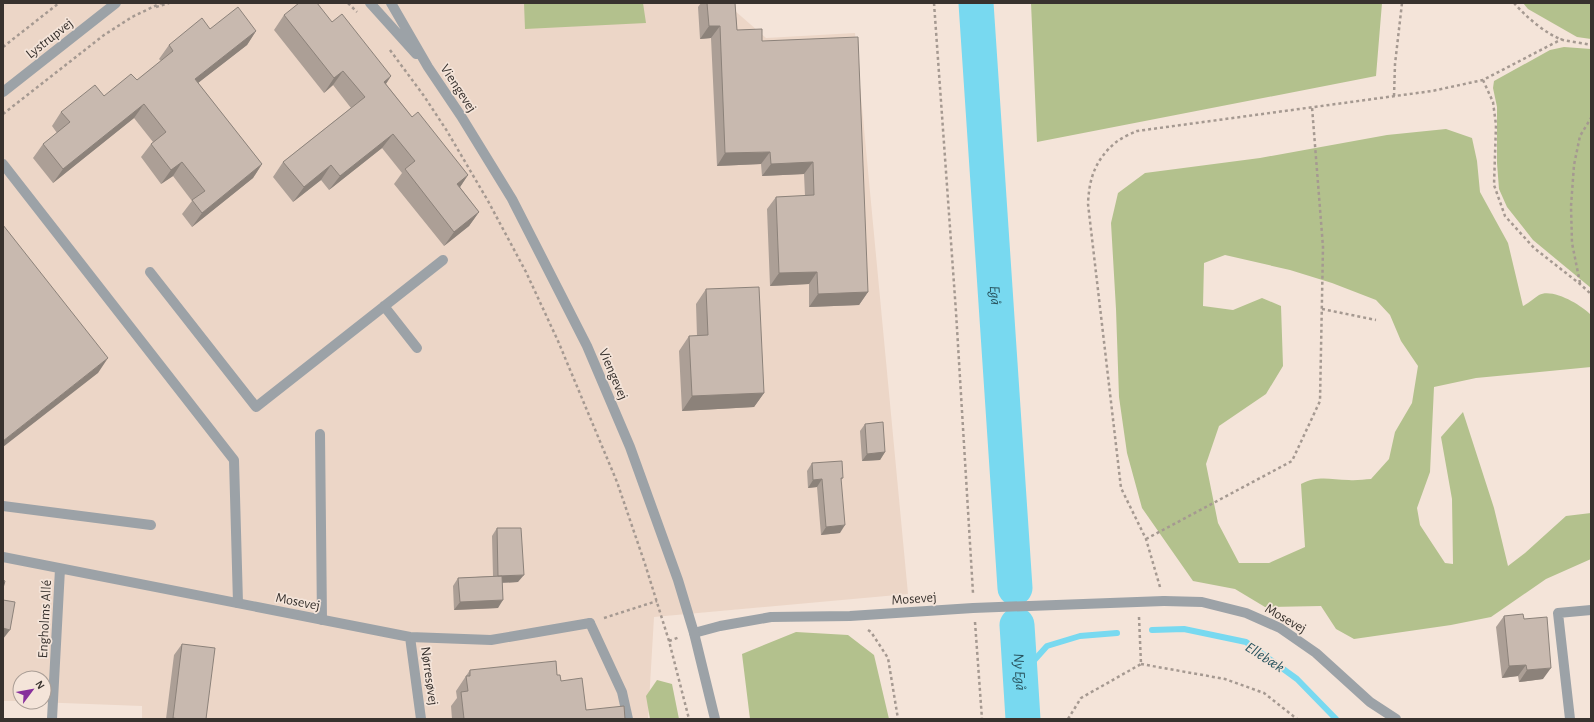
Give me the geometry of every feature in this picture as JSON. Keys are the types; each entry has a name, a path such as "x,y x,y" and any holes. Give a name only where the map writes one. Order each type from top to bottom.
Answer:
{"street":[{"name":"Viengevej","path":"370,3 428,67"},
{"name":"Viengevej","path":"392,3 428,67 512,199 587,346 630,447 678,580 694,633 715,719"},
{"name":"Lystrupvej","path":"3,92 117,4"},
{"path":"3,164 234,460 238,603"},
{"path":"150,272 256,407 443,260"},
{"path":"384,306 417,348"},
{"path":"320,434 322,620"},
{"path":"3,506 151,525"},
{"name":"Mosevej","path":"3,557 410,637 491,640 590,623"},
{"name":"Engholms Allé","path":"52,719 60,569"},
{"name":"Mosevej","path":"694,633 720,626 771,617 850,616 973,608 1164,601 1202,602 1246,612 1280,628 1316,653 1370,702 1396,719"},
{"path":"1570,719 1558,613 1591,610"},
{"path":"590,623 622,692 628,719"},
{"name":"Nørresøvej","path":"410,637 421,719"}],"path":[{"path":"3,47 59,3"},
{"path":"3,114 104,35 132,17 161,3"},
{"path":"152,8 170,3"},
{"path":"348,3 359,15"},
{"path":"934,3 956,312 973,608 982,719"},
{"path":"1394,96 1395,64 1402,3"},
{"path":"1514,3 1522,12 1562,40 1591,45"},
{"path":"1164,601 1146,538 1121,488 1088,204 1089,184 1099,160 1116,142 1137,131 1432,91 1483,80 1562,40"},
{"path":"386,45 424,96 447,131 488,200 526,272 585,404 617,482 646,564 669,641 688,719"},
{"path":"1483,80 1493,102 1496,125 1494,185 1505,216 1534,248 1591,294"},
{"path":"1146,538 1292,461 1320,401 1323,247 1312,107"},
{"path":"1580,284 1572,243 1571,206 1574,165 1580,136 1591,118"},
{"path":"1322,309 1376,320"},
{"path":"590,623 657,601"},
{"path":"1138,603 1141,664"},
{"path":"850,616 871,632 888,658 898,719"},
{"path":"1068,719 1081,698 1141,664 1225,679 1264,693 1297,719"}],"shaded area":[{"path":"3,3 726,3 766,38 855,33 908,594 654,617 648,719 142,719 142,706 52,703 52,670 12,670 12,701 3,701"}],"green space":[{"path":"524,3 643,3 646,23 525,29"},
{"path":"1031,3 1382,3 1376,76 1037,142"},
{"path":"1523,3 1591,3 1591,39 1577,37 1528,9"},
{"path":"1564,47 1591,49 1591,288 1533,240 1507,207 1499,189 1497,163 1497,107 1493,88 1494,81 1550,50"},
{"path":"1446,129 1472,138 1477,161 1480,192 1508,243 1523,306 1539,295 1545,293 1559,296 1574,302 1591,315 1591,367 1476,378 1434,387 1430,472 1417,508 1420,525 1445,563 1453,564 1452,499 1441,437 1463,412 1494,508 1508,566 1525,553 1566,516 1591,513 1591,559 1546,579 1491,617 1451,625 1354,639 1336,629 1321,606 1265,607 1235,589 1193,581 1142,508 1127,453 1119,397 1111,223 1118,193 1145,173 1260,158 1387,135","holes":["1225,255 1290,270 1332,283 1376,300 1390,315 1401,341 1418,366 1412,403 1395,432 1389,459 1371,479 1319,479 1307,481 1301,484 1305,547 1269,563 1239,563 1218,523 1206,464 1219,426 1266,394 1283,366 1281,306 1262,298 1233,310 1203,306 1204,263"]},
{"path":"796,632 848,635 874,655 889,719 750,719 742,654"},
{"path":"657,680 672,684 679,719 650,719 646,696"}],"building":[{"path":"299,3 317,3 332,22 342,14 391,76 384,82 412,117 418,112 468,175 457,184 479,212 454,232 405,169 415,161 393,134 340,176 331,165 304,187 283,162 365,97 343,71 334,78 284,15"},
{"path":"707,3 735,3 737,30 762,29 762,41 858,37 868,292 818,294 817,272 779,273 776,197 814,195 813,162 771,164 770,152 725,153 720,26 709,26"},
{"path":"238,7 256,31 195,79 262,164 202,213 192,200 205,191 182,162 171,170 151,144 166,132 144,104 63,169 43,144 70,122 61,112 95,85 104,96 131,74 137,80 173,51 169,45 202,18 210,29"},
{"path":"3,225 108,358 3,441"},
{"path":"759,287 764,393 692,396 689,336 708,335 706,289"},
{"path":"883,422 885,452 867,454 865,424"},
{"path":"842,461 843,478 841,478 845,525 826,527 822,479 813,480 812,463"},
{"path":"497,528 521,528 524,575 498,576"},
{"path":"502,576 503,600 460,602 458,578"},
{"path":"3,600 15,602 10,630 3,628"},
{"path":"1523,614 1524,619 1547,617 1551,668 1527,670 1526,665 1509,666 1504,616"},
{"path":"182,644 215,648 206,719 173,718"},
{"path":"556,661 557,675 560,675 561,681 582,678 586,710 624,706 625,719 464,719 461,692 468,691 466,676 470,676 470,670"}],"waterway":[{"name":"Egå","path":"976,3 1015,588"},
{"name":"Ny Egå","path":"1017,625 1023,719"},
{"name":"Ellebæk","path":"1152,630 1184,629 1246,642 1297,679 1336,719"},
{"path":"1021,675 1047,646 1080,636 1117,633"}]}
